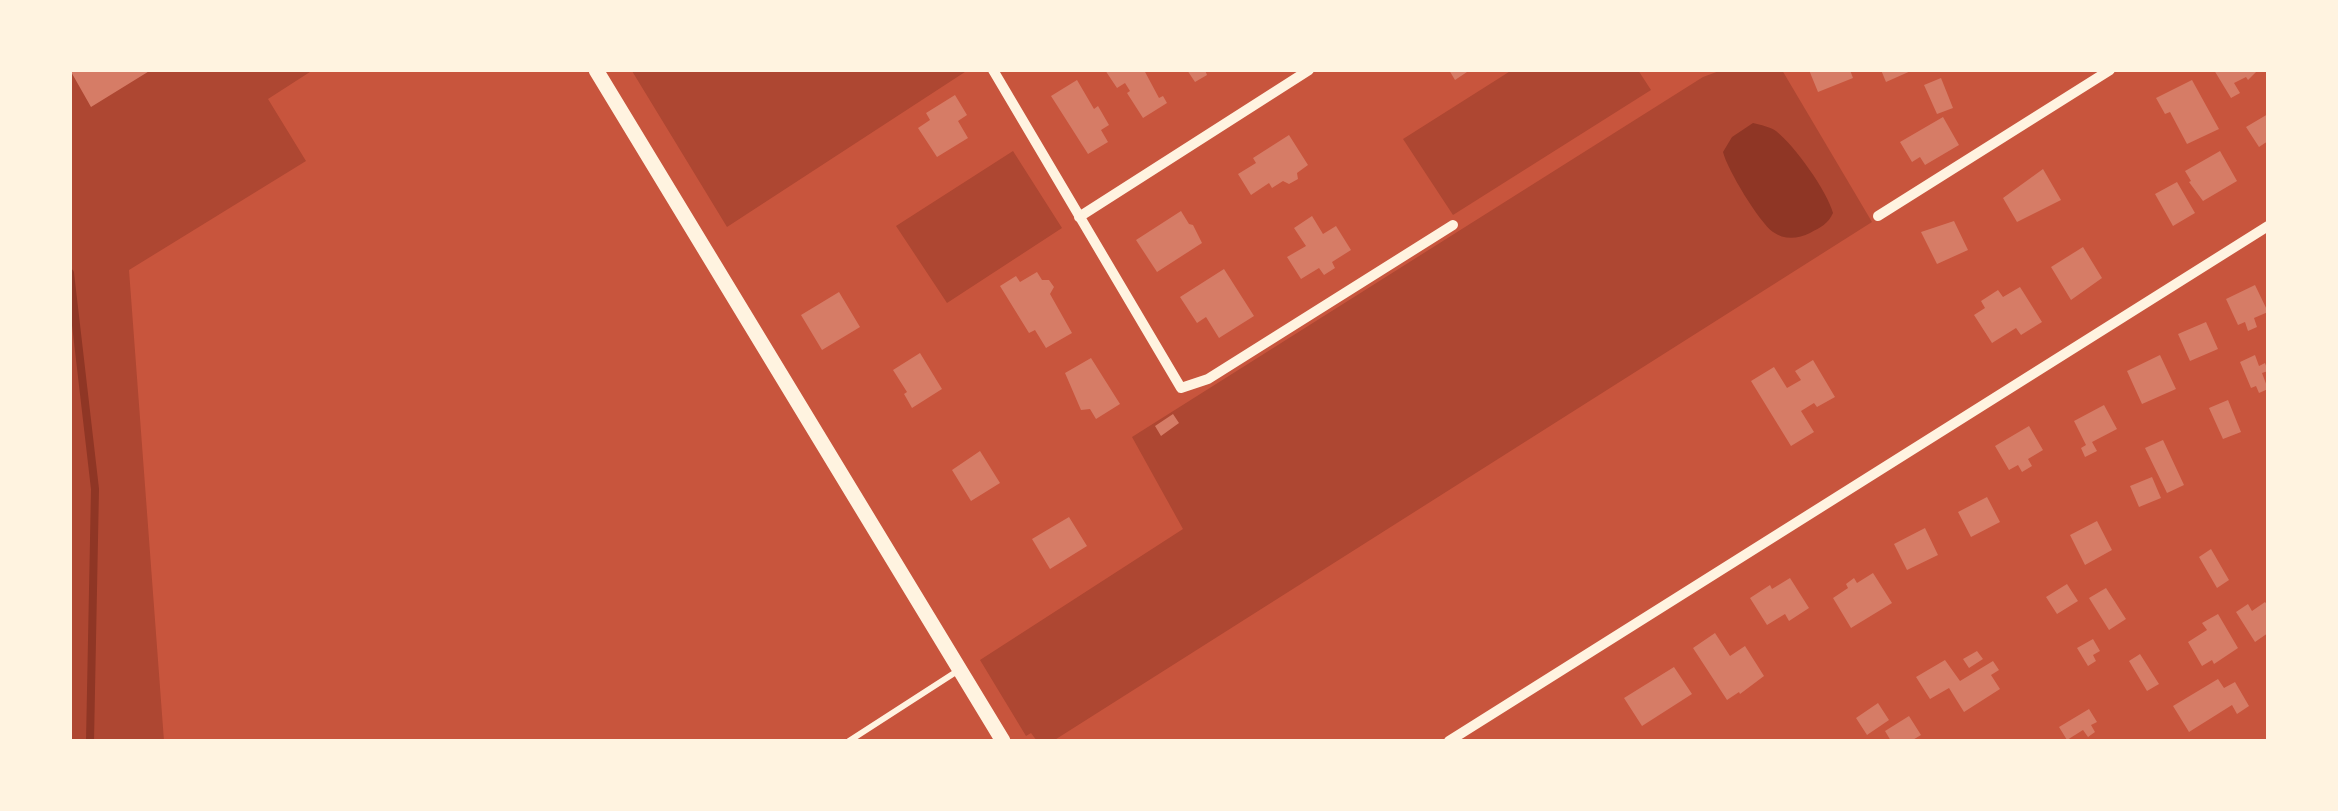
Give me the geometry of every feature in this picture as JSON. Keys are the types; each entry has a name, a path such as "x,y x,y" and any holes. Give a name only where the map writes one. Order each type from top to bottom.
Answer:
{"street":[{"path":"596,70 1003,741"},
{"path":"993,70 1181,388 1208,379 1454,224"},
{"path":"1080,217 1309,70"},
{"path":"1878,216 2110,70"},
{"path":"1449,741 2268,226"}],"lane":[{"path":"850,741 960,669"}],"shaded area":[{"path":"70,70 313,70 268,99 306,161 129,270 164,741 70,741"},
{"path":"634,70 968,70 727,227 632,71"},
{"path":"1512,70 1638,70 1651,90 1453,215 1403,139"},
{"path":"1722,70 1782,70 1872,222 1053,741 1037,741 1031,733 1026,736 980,660 1183,529 1132,437 1703,77"},
{"path":"1753,123 1784,138 1817,181 1833,213 1821,227 1801,237 1782,236 1773,232 1752,207 1723,152 1732,137"},
{"path":"1013,151 1062,228 947,303 896,226"}],"building":[{"path":"70,70 151,70 91,107"},
{"path":"1105,70 1144,70 1159,98 1163,96 1167,103 1143,118 1125,83 1117,88"},
{"path":"1187,70 1205,70 1207,75 1195,82"},
{"path":"1449,70 1470,70 1455,80"},
{"path":"1809,70 1850,70 1853,78 1818,92"},
{"path":"1881,70 1913,70 1886,82"},
{"path":"2214,70 2258,70 2248,80 2246,77 2234,83 2240,93 2231,98"},
{"path":"1941,78 1953,108 1937,114 1924,85"},
{"path":"1077,80 1109,125 1101,130 1108,142 1088,154 1051,96"},
{"path":"2192,80 2219,129 2187,144 2170,112 2165,114 2156,98"},
{"path":"955,95 967,115 958,121 968,138 937,157 918,128 930,120 926,113"},
{"path":"2268,114 2268,141 2259,147 2246,127"},
{"path":"1943,117 1959,145 1925,165 1920,157 1912,162 1900,142"},
{"path":"1289,135 1308,165 1289,184 1283,181 1272,188 1269,183 1251,195 1238,174 1256,163 1253,158"},
{"path":"2220,151 2237,181 2203,201 2185,171"},
{"path":"2043,169 2061,200 2017,222 2003,198"},
{"path":"2177,182 2195,213 2173,226 2155,194"},
{"path":"1181,211 1202,243 1157,272 1136,240"},
{"path":"1312,216 1323,234 1336,226 1351,250 1332,262 1335,268 1324,275 1319,268 1301,279 1287,257 1306,246 1294,228"},
{"path":"1954,221 1968,250 1937,264 1921,232"},
{"path":"2083,247 2102,278 2071,300 2051,267"},
{"path":"1224,269 1254,316 1219,338 1206,317 1197,323 1180,297"},
{"path":"1037,272 1054,287 1050,294 1072,333 1046,348 1035,330 1029,333 1000,286 1016,276 1020,282"},
{"path":"2255,285 2268,312 2254,318 2257,327 2248,331 2245,322 2238,325 2226,299"},
{"path":"2020,287 2042,322 2021,335 2016,328 1992,343 1974,315 1985,308 1981,301 1998,290 2003,297"},
{"path":"839,292 860,327 822,350 801,315"},
{"path":"2206,322 2218,349 2190,361 2178,334"},
{"path":"920,353 942,389 912,408 893,370"},
{"path":"2160,355 2176,389 2142,404 2127,371"},
{"path":"2255,355 2259,366 2265,363 2268,371 2262,373 2268,389 2259,393 2256,386 2251,388 2240,362"},
{"path":"1091,358 1120,404 1096,419 1090,409 1081,410 1065,373"},
{"path":"1813,360 1835,397 1801,411 1814,432 1791,446 1751,381 1774,367 1787,388 1801,380 1795,371"},
{"path":"2228,400 2241,432 2223,439 2209,408"},
{"path":"2104,405 2117,429 2092,442 2097,451 2085,457 2081,448 2086,445 2074,421"},
{"path":"1173,414 1179,423 1161,436 1155,426"},
{"path":"2029,426 2043,450 2028,459 2032,466 2022,472 2018,465 2009,470 1995,446"},
{"path":"2163,440 2184,485 2167,493 2145,448"},
{"path":"980,451 1000,483 971,501 952,470"},
{"path":"2152,477 2161,498 2139,507 2130,486"},
{"path":"1987,497 2000,522 1971,537 1958,512"},
{"path":"1069,517 1087,546 1050,569 1032,539"},
{"path":"2097,521 2112,550 2085,565 2070,535"},
{"path":"1925,528 1938,555 1907,570 1894,544"},
{"path":"2211,549 2229,580 2217,588 2199,557"},
{"path":"1873,573 1892,603 1851,628 1833,598 1848,588 1846,584 1854,578 1857,583"},
{"path":"1790,578 1809,608 1789,621 1785,614 1767,625 1750,598"},
{"path":"2067,584 2078,601 2057,614 2046,597"},
{"path":"2106,588 2126,619 2109,630 2089,598"},
{"path":"2265,602 2268,633 2255,642 2236,612 2248,604 2252,611"},
{"path":"2218,614 2238,648 2214,664 2212,660 2202,666 2188,642 2207,630 2202,623"},
{"path":"1715,633 1730,656 1745,646 1764,676 1727,700 1693,648"},
{"path":"2093,639 2100,651 2093,655 2096,661 2088,666 2077,648"},
{"path":"1977,651 1983,659 1969,668 1963,659"},
{"path":"2140,654 2159,684 2147,691 2129,661"},
{"path":"1945,660 1960,681 1993,661 1999,670 1991,675 2000,689 1964,712 1949,688 1930,699 1916,677"},
{"path":"1674,667 1692,694 1642,726 1624,698"},
{"path":"2218,679 2224,688 2235,682 2249,706 2237,714 2232,705 2189,732 2173,706"},
{"path":"1878,703 1889,720 1867,735 1856,718"},
{"path":"2089,709 2097,722 2091,725 2095,732 2088,737 2083,730 2067,740 2059,727"},
{"path":"1909,716 1921,735 1911,741 1891,741 1885,731"}],"waterway":[{"path":"70,273 95,489 90,741"}]}
